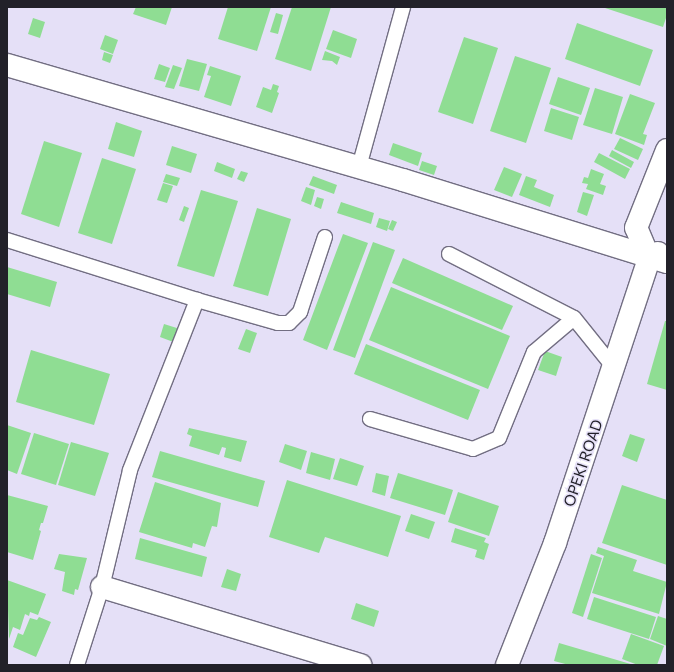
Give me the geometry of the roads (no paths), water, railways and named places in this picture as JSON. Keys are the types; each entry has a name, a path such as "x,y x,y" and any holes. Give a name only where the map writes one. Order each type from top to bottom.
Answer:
{"street":[{"path":"7,65 661,256"},
{"path":"661,256 636,228 667,150"},
{"name":"OPEKI ROAD","path":"507,665 555,543 615,369 661,256"},
{"path":"102,588 361,665"}],"lane":[{"path":"359,167 403,7"},
{"path":"7,240 197,300 278,323 289,323 300,312 325,237"},
{"path":"449,254 574,318 615,369"},
{"path":"77,665 102,588 130,470 197,300"},
{"path":"370,419 473,449 499,438 534,352 574,318"}]}
